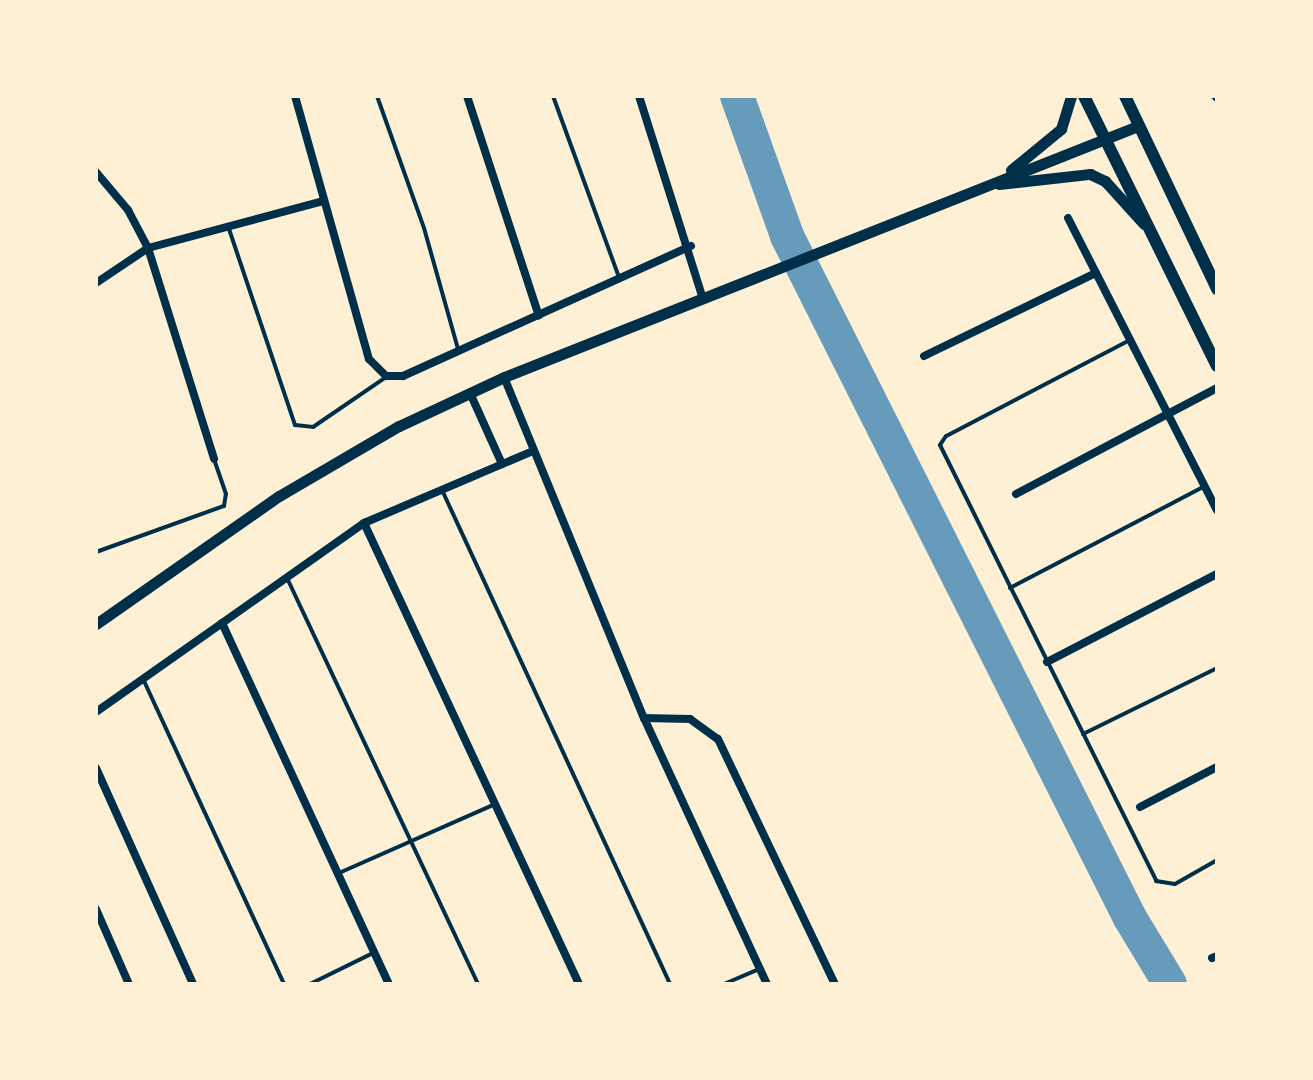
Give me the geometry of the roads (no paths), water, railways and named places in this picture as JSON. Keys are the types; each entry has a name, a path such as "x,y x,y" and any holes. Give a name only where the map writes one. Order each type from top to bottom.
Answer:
{"main road":[{"path":"1084,96 1144,225 1217,366"},
{"path":"1125,96 1217,289"}],"street":[{"path":"295,96 369,359 386,376 403,376 691,246"},
{"path":"467,96 539,316"},
{"path":"639,96 691,246 703,299"},
{"path":"1001,178 1061,129 1071,96"},
{"path":"96,624 350,451 470,393 1001,178 1138,126"},
{"path":"96,172 128,210 148,248 214,459"},
{"path":"980,187 1090,174 1105,181 1144,225"},
{"path":"96,283 148,248 323,201"},
{"path":"1068,218 1217,510"},
{"path":"924,356 1096,273"},
{"path":"504,377 644,718 767,984"},
{"path":"1016,494 1217,388"},
{"path":"470,393 502,464"},
{"path":"96,712 364,523 533,451"},
{"path":"364,523 579,984"},
{"path":"1047,662 1217,574"},
{"path":"222,623 389,984"},
{"path":"644,718 690,719 718,739 835,984"},
{"path":"1140,807 1217,767"},
{"path":"96,768 193,984"},
{"path":"96,909 129,984"}],"lane":[{"path":"377,96 424,228 459,350"},
{"path":"553,96 620,279"},
{"path":"228,226 295,425 313,427 386,376"},
{"path":"1130,340 941,441 1010,588 1156,881 1175,884 1217,860"},
{"path":"96,552 224,506 226,494 214,459"},
{"path":"1010,588 1205,486"},
{"path":"441,488 670,984"},
{"path":"286,576 478,984"},
{"path":"1083,734 1217,668"},
{"path":"143,678 284,984"},
{"path":"339,873 493,805"},
{"path":"310,984 373,953"},
{"path":"724,984 760,969"}],"waterway":[{"path":"737,96 787,236 1130,918 1170,984"}]}
